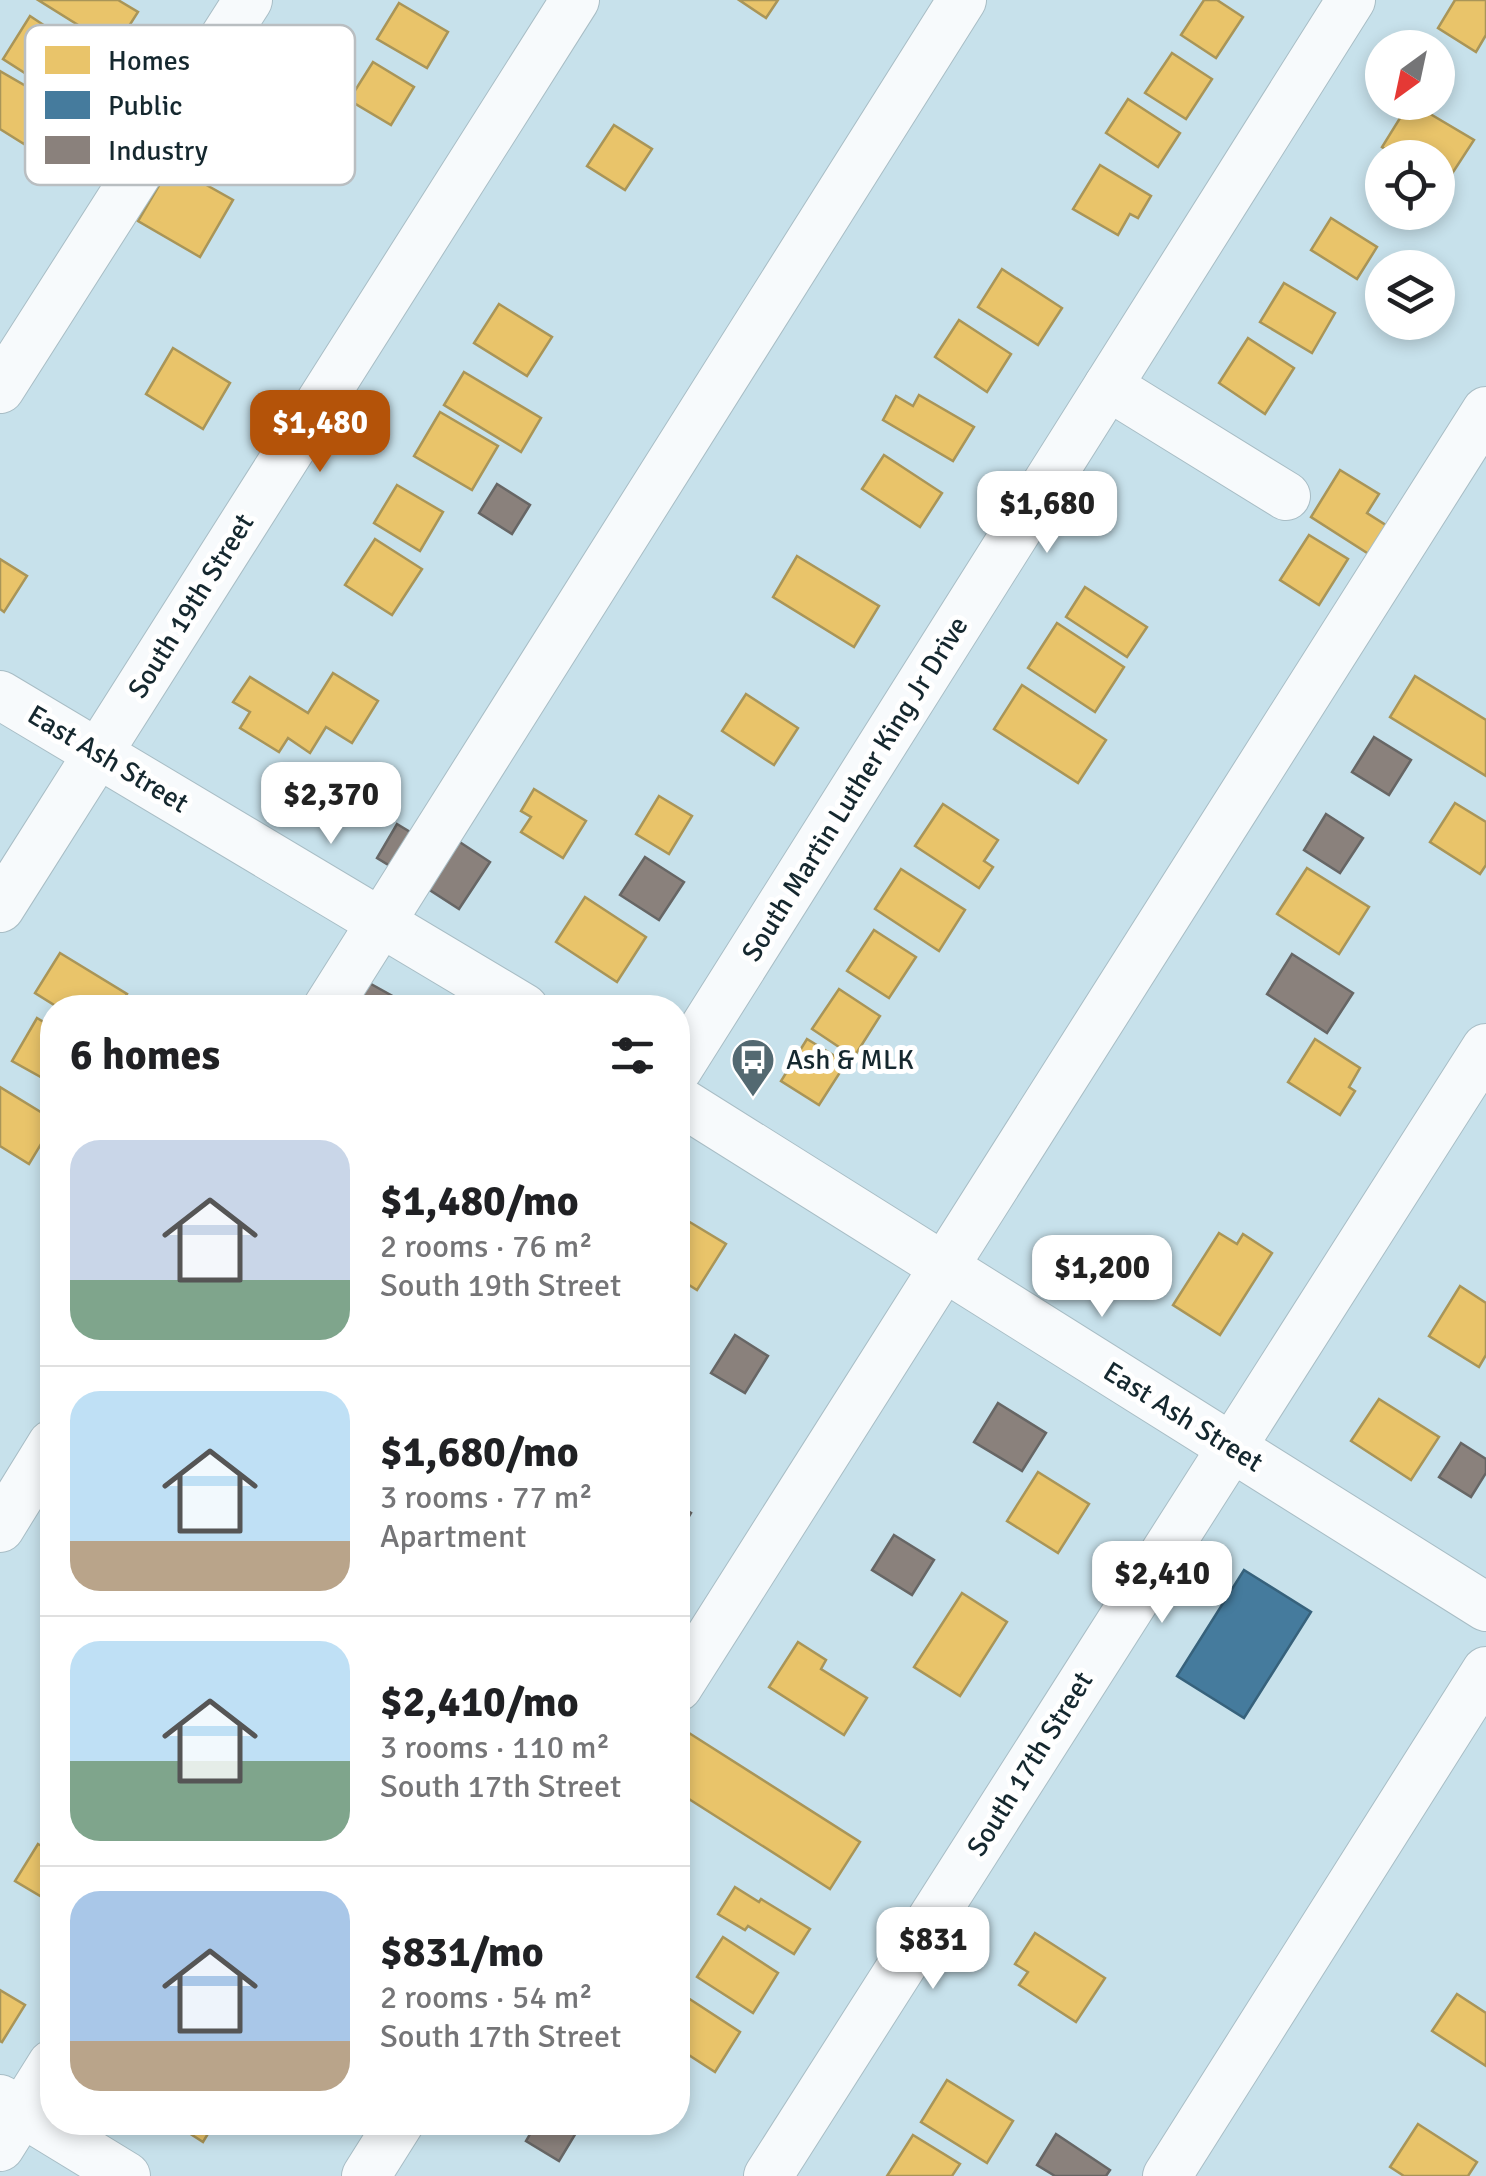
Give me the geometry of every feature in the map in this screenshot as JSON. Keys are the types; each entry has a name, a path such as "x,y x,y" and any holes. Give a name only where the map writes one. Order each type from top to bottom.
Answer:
{"street":[{"path":"232,25 248,0"},
{"name":"South 19th Street","path":"0,908 574,0"},
{"path":"334,995 962,0"},
{"name":"South Martin Luther King Jr Drive","path":"690,1051 1351,0"},
{"path":"0,390 130,185"},
{"path":"1108,386 1286,496"},
{"path":"690,1668 1486,411"},
{"name":"East Ash Street","path":"0,695 502,995"},
{"name":"South 17th Street","path":"768,2176 1486,1048"},
{"name":"East Ash Street","path":"690,1107 1486,1606"},
{"path":"0,1528 40,1463"},
{"path":"1166,2176 1486,1671"},
{"path":"40,2079 7,2119 40,2135"},
{"path":"40,2135 126,2176"},
{"path":"366,2176 392,2135"}],"building: Homes":[{"path":"38,0 118,0 138,12 130,25 78,25"},
{"path":"739,0 778,0 766,18"},
{"path":"1204,0 1217,0 1243,17 1216,58 1181,35"},
{"path":"1455,0 1486,0 1486,35 1476,52 1455,39 1455,30 1438,28"},
{"path":"399,3 448,32 427,68 377,39"},
{"path":"30,16 44,25 25,25 25,73 3,59"},
{"path":"1172,53 1212,79 1186,119 1145,93"},
{"path":"373,62 414,87 391,125 355,104 355,90"},
{"path":"0,71 25,86 25,142 0,129"},
{"path":"1128,99 1180,133 1158,167 1106,133"},
{"path":"1399,120 1440,120 1474,140 1455,169 1455,140 1386,140"},
{"path":"614,125 652,149 625,190 587,166"},
{"path":"1100,165 1151,196 1138,218 1130,214 1118,235 1073,209"},
{"path":"159,185 206,185 233,200 200,257 138,221"},
{"path":"1331,218 1377,247 1365,250 1365,266 1357,279 1311,250"},
{"path":"1002,269 1062,308 1038,345 978,307"},
{"path":"1284,283 1335,313 1312,353 1260,322"},
{"path":"499,304 552,337 527,376 474,343"},
{"path":"959,320 1011,354 987,392 935,357"},
{"path":"1248,338 1294,368 1265,414 1219,383"},
{"path":"173,348 230,383 203,429 146,394"},
{"path":"464,372 541,418 521,452 444,405"},
{"path":"919,395 974,427 953,461 883,420 896,396 913,406"},
{"path":"440,412 498,446 472,490 414,456"},
{"path":"884,455 942,493 920,527 862,489"},
{"path":"1340,470 1379,494 1367,513 1392,529 1375,558 1311,517"},
{"path":"397,485 443,512 420,551 374,523"},
{"path":"1309,535 1348,559 1319,605 1280,580"},
{"path":"375,539 422,569 392,615 345,585"},
{"path":"797,556 879,606 854,647 773,597"},
{"path":"0,559 27,576 4,612 0,609"},
{"path":"1085,587 1147,627 1127,657 1066,617"},
{"path":"1057,623 1124,667 1095,712 1028,668"},
{"path":"333,673 378,701 352,743 326,727 310,753 288,738 279,752 240,728 250,712 233,702 250,677 308,713"},
{"path":"1415,676 1486,720 1486,776 1390,717"},
{"path":"1022,685 1106,740 1078,783 994,729"},
{"path":"746,694 798,728 774,765 722,731"},
{"path":"534,789 586,821 563,858 521,832 531,817 521,811"},
{"path":"659,796 692,816 669,854 636,834"},
{"path":"1455,803 1486,822 1486,865 1480,874 1430,842"},
{"path":"943,804 998,840 984,861 993,867 979,888 915,846"},
{"path":"1307,868 1369,907 1339,954 1277,914"},
{"path":"901,869 965,910 939,951 875,909"},
{"path":"585,897 646,937 617,982 556,942"},
{"path":"874,930 916,957 889,998 847,971"},
{"path":"60,953 127,994 40,996 35,993"},
{"path":"839,989 880,1016 854,1057 812,1029"},
{"path":"37,1018 40,1020 40,1077 12,1061"},
{"path":"807,1039 846,1063 819,1105 781,1081"},
{"path":"1315,1039 1360,1068 1349,1087 1355,1091 1340,1115 1288,1082"},
{"path":"0,1087 40,1112 40,1146 29,1164 0,1146"},
{"path":"690,1222 726,1244 697,1290 690,1286"},
{"path":"1219,1233 1237,1244 1243,1234 1272,1253 1220,1335 1173,1305"},
{"path":"1460,1286 1486,1303 1486,1355 1479,1367 1429,1336"},
{"path":"1379,1399 1439,1437 1411,1480 1351,1441"},
{"path":"1038,1472 1089,1504 1058,1553 1007,1521"},
{"path":"962,1593 1007,1622 960,1696 914,1667"},
{"path":"798,1642 826,1660 821,1669 867,1698 844,1735 769,1687"},
{"path":"690,1734 860,1842 830,1889 690,1800"},
{"path":"38,1844 40,1845 40,1896 15,1881"},
{"path":"735,1887 810,1929 794,1954 748,1926 745,1930 718,1914"},
{"path":"1035,1933 1105,1978 1076,2022 1019,1985 1028,1972 1015,1964"},
{"path":"723,1937 778,1973 753,2013 697,1977"},
{"path":"0,1990 25,2005 2,2042 0,2041"},
{"path":"1457,1994 1486,2013 1486,2066 1432,2031"},
{"path":"690,1999 740,2032 715,2072 690,2056"},
{"path":"947,2080 1013,2121 987,2163 921,2122"},
{"path":"1418,2124 1477,2162 1468,2176 1404,2176 1390,2167"},
{"path":"913,2135 960,2164 952,2176 887,2176"}],"building: Public":[{"path":"1244,1570 1311,1612 1244,1718 1177,1676"}],"building: Industry":[{"path":"497,484 530,505 512,534 479,513"},
{"path":"1374,737 1411,760 1389,795 1352,772"},
{"path":"1326,814 1363,838 1340,873 1304,850"},
{"path":"397,824 420,838 400,872 377,858"},
{"path":"452,837 490,862 459,909 422,885"},
{"path":"645,857 684,882 659,920 620,895"},
{"path":"1292,954 1353,993 1327,1033 1267,994"},
{"path":"362,979 391,995 353,995"},
{"path":"735,1335 768,1356 745,1393 711,1373"},
{"path":"998,1403 1046,1433 1022,1471 974,1442"},
{"path":"1461,1443 1486,1459 1486,1473 1471,1497 1439,1477"},
{"path":"894,1535 934,1560 912,1595 872,1570"},
{"path":"1056,2134 1110,2170 1106,2176 1055,2176 1037,2165"},
{"path":"529,2135 575,2135 559,2161 526,2141"}],"place":[{"name":"Ash & MLK","path":"753,1098"}]}
